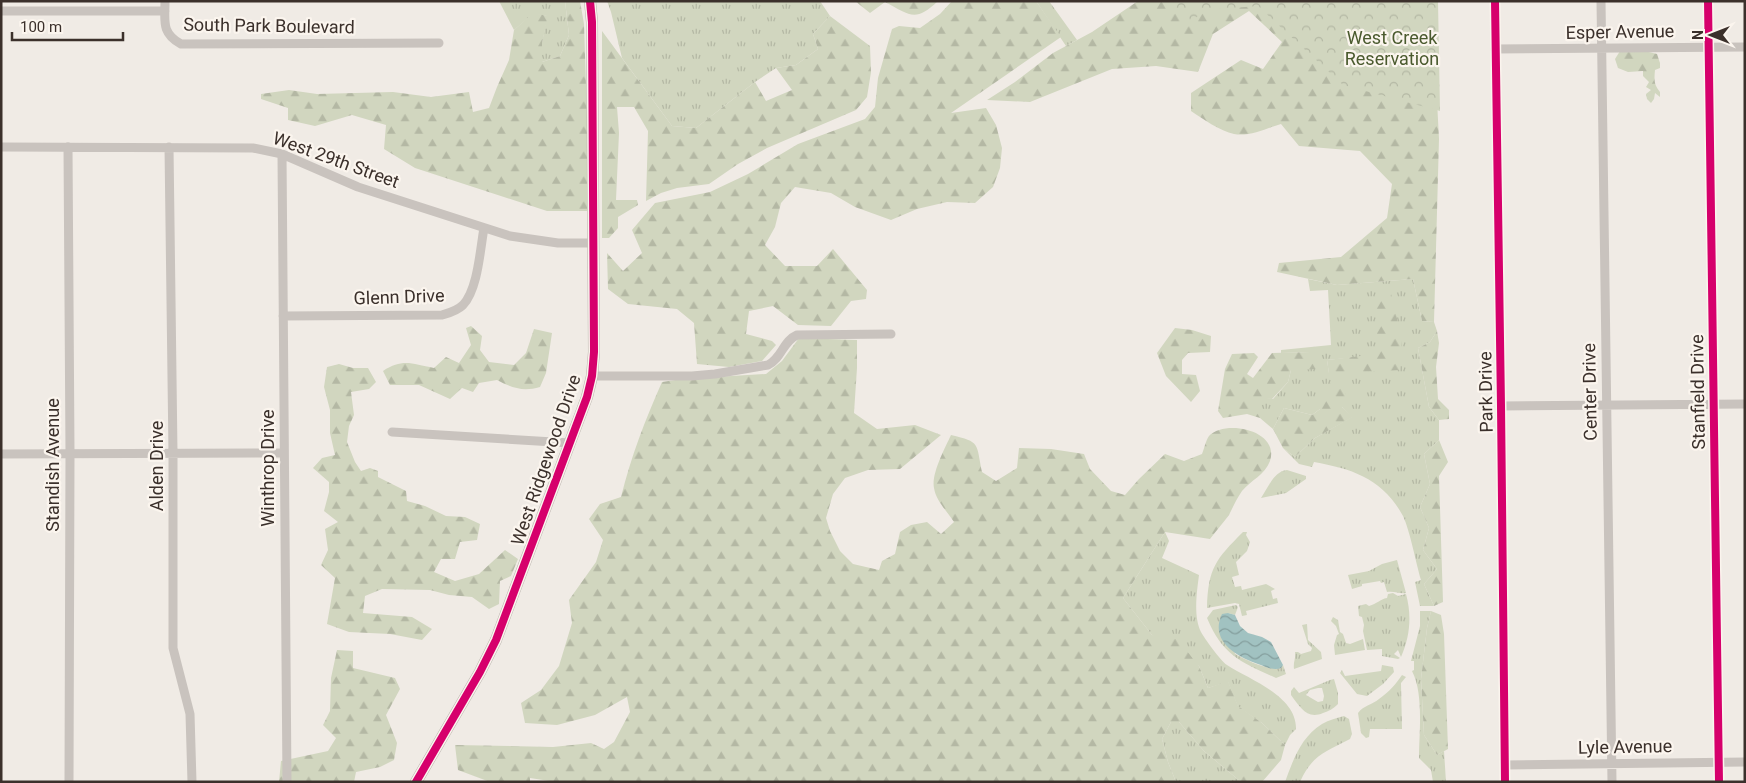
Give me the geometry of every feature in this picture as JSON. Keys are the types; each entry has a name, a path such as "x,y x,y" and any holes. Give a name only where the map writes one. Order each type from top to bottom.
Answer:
{"street":[{"path":"165,1 165,11"},
{"name":"West Ridgewood Drive","path":"416,782 486,662 570,443 587,397 592,376 594,352 594,243 592,22 590,1"},
{"name":"Park Drive","path":"1495,1 1502,406 1505,782"},
{"name":"Center Drive","path":"1600,1 1612,782"},
{"name":"Stanfield Drive","path":"1708,1 1719,782"},
{"name":"South Park Boulevard","path":"1,11 165,11 166,30 173,39 181,44 439,43"},
{"name":"Esper Avenue","path":"1495,49 1745,47"},
{"name":"West 29th Street","path":"1,147 253,148 282,154 358,187 510,236 558,243 594,243"},
{"name":"Standish Avenue","path":"68,147 70,453 69,782"},
{"name":"Alden Drive","path":"170,147 173,648 190,714 192,782"},
{"name":"Winthrop Drive","path":"282,154 287,782"},
{"name":"Glenn Drive","path":"283,316 442,315 452,312 462,306 470,296 484,228"},
{"path":"592,376 692,376 715,374 768,365 773,362 789,339 797,334 891,334"},
{"path":"1502,406 1745,404"},
{"path":"392,432 570,443"},
{"path":"1,454 284,453"},
{"name":"Lyle Avenue","path":"1505,765 1745,762"}],"green space":[{"path":"499,1 565,1 569,35 560,56 542,62 542,43 547,16 533,14 514,30"},
{"path":"565,1 580,1 584,24 590,211 547,211 415,168 384,149 386,125 352,115 315,126 288,120 288,108 261,99 261,94 289,90 317,94 393,92 431,97 469,92 473,112 489,108 509,60 514,30 533,13 548,16 542,43 542,62 560,56 569,35"},
{"path":"607,1 820,1 830,16 813,34 818,49 796,65 776,68 696,128 672,126 622,58"},
{"path":"855,1 938,1 924,12 912,15 885,2 870,13"},
{"path":"952,1 1036,1 1061,37 951,113 986,108 996,125 1002,148 1000,168 993,187 975,203 947,202 917,209 891,220 855,207 831,193 795,187 781,203 775,227 765,245 785,266 817,266 833,249 867,290 866,299 851,301 831,326 798,325 773,306 749,311 746,334 772,341 776,345 762,361 729,367 697,364 694,323 677,309 628,304 608,289 607,253 623,271 642,253 632,230 655,203 710,192 748,174 798,144 865,119 875,107 878,78 892,29 899,26 920,28 940,14"},
{"path":"1036,1 1049,1 1077,40 1066,46"},
{"path":"1138,1 1434,1 1434,43 1439,139 1434,322 1422,321 1413,279 1337,285 1277,272 1279,263 1341,257 1387,218 1392,184 1360,151 1299,146 1281,124 1252,133 1234,134 1217,128 1191,111 1191,93 1241,60 1263,69 1282,42 1249,11 1213,34 1198,72 1156,66 1112,69 1030,102 987,100 1015,82 1053,53 1092,32"},
{"name":"West Creek Reservation","path":"1167,1 1438,1 1440,111 1343,85 1258,6 1206,10 1186,25"},
{"path":"830,16 870,46 871,72 867,97 856,110 767,148 738,164 709,184 677,188 661,193 646,201 648,131 634,107 617,107 619,133 616,200 637,200 638,205 618,217 618,228 609,238 602,238 602,31 672,126 696,128 755,82 766,101 792,90 776,68 796,65 818,49 813,34"},
{"path":"1620,51 1657,54 1660,68 1655,70 1655,80 1660,97 1655,93 1651,103 1647,99 1646,94 1651,90 1646,87 1649,82 1643,76 1643,71 1628,72 1618,68 1615,59"},
{"path":"1308,279 1337,285 1413,279 1422,321 1434,322 1437,331 1430,342 1418,348 1429,407 1439,420 1439,440 1424,454 1430,484 1420,507 1429,528 1423,550 1437,569 1424,584 1434,606 1420,606 1415,582 1421,580 1408,530 1403,516 1386,493 1366,478 1342,468 1314,462 1312,467 1299,464 1283,448 1295,457 1315,438 1352,417 1342,407 1320,409 1312,415 1284,408 1273,429 1260,418 1260,397 1273,399 1288,382 1291,370 1310,352 1281,353 1281,350 1331,345 1328,290 1310,291","holes":["1379,355 1329,373 1327,360"]},
{"path":"1391,293 1402,340 1400,370 1329,374 1327,360 1378,354 1375,295"},
{"path":"471,326 482,336 480,350 489,362 514,365 526,353 534,329 552,333 546,373 540,387 518,388 497,380 479,383 473,392 462,388 450,399 419,385 390,385 383,371 396,364 408,363 434,368 446,357 459,363 471,345 466,328"},
{"path":"1175,328 1192,330 1211,336 1210,352 1188,353 1182,360 1182,374 1196,375 1200,391 1191,402 1166,376 1157,353"},
{"path":"1437,331 1439,343 1436,367 1438,399 1449,410 1449,419 1439,420 1429,407 1418,348 1430,342"},
{"path":"799,338 857,340 854,413 877,429 915,425 941,435 900,469 868,470 845,478 833,494 826,518 840,551 853,564 879,570 882,561 895,554 900,532 911,525 927,522 941,534 954,522 942,506 934,488 939,461 951,435 968,440 976,445 982,472 996,481 1017,468 1019,448 1051,449 1084,454 1090,469 1111,491 1125,495 1165,454 1184,461 1202,454 1209,436 1217,431 1227,428 1249,430 1267,442 1271,450 1268,466 1242,491 1229,515 1210,539 1165,532 1123,598 1152,635 1177,639 1199,666 1208,688 1228,681 1238,706 1262,723 1285,745 1281,760 1262,782 1241,782 1204,751 1179,722 1171,722 1162,739 1176,782 556,782 530,778 530,782 490,782 458,770 455,745 553,747 591,743 604,749 614,742 630,712 627,697 595,715 557,725 525,723 521,703 541,690 559,666 572,623 569,600 596,562 603,540 589,519 600,504 621,497 639,439 662,382 766,374 782,361"},
{"path":"1310,352 1320,359 1320,369 1291,370 1288,382 1272,399 1260,398 1260,418 1247,414 1223,418 1218,411 1225,369 1232,354 1254,353 1258,357 1247,374 1253,378 1272,353"},
{"path":"339,364 353,368 368,368 376,382 369,389 351,392 354,415 349,426 347,442 361,471 370,468 378,471 378,477 406,491 407,501 425,506 446,516 465,517 480,524 477,540 460,542 455,559 441,559 434,572 455,581 479,574 505,550 518,559 511,576 500,581 499,604 489,609 472,597 449,595 430,590 382,589 365,596 363,613 412,617 432,629 422,640 390,634 349,632 327,624 335,578 321,565 328,550 325,529 338,522 324,511 329,492 329,482 313,468 322,458 335,455 330,433 330,410 324,387 327,367"},
{"path":"1337,381 1347,389 1342,407 1353,417 1315,438 1295,457 1283,448 1273,429 1284,408 1312,415 1320,409 1325,386"},
{"path":"1439,440 1448,462 1439,476 1443,602 1434,606 1424,584 1437,569 1423,550 1429,528 1420,507 1430,484 1424,454"},
{"path":"1287,470 1306,476 1306,479 1286,493 1261,498 1278,473"},
{"path":"1165,532 1169,541 1162,558 1199,575 1196,604 1197,619 1201,632 1209,644 1227,665 1270,690 1289,707 1294,717 1296,729 1290,735 1285,745 1262,723 1238,707 1228,682 1208,688 1199,666 1152,635 1123,598"},
{"path":"1243,532 1247,532 1246,535 1250,542 1247,551 1236,562 1239,575 1232,577 1235,587 1241,586 1242,590 1266,584 1275,589 1271,591 1273,599 1277,598 1278,603 1246,611 1247,615 1242,616 1239,604 1235,603 1207,608 1209,583 1215,565"},
{"path":"1397,560 1406,593 1387,592 1384,582 1381,583 1380,581 1362,584 1362,586 1352,589 1348,575 1369,571 1382,564"},
{"path":"1393,593 1398,596 1406,594 1409,610 1408,634 1404,649 1401,657 1398,650 1394,654 1400,658 1398,659 1382,656 1382,649 1367,650 1363,631 1364,625 1362,617 1359,616 1358,606 1372,605 1387,598 1388,594"},
{"path":"1236,605 1238,607 1235,615 1228,613 1235,654 1263,666 1281,668 1283,665 1286,674 1276,678 1243,662 1234,656 1220,641 1207,618 1213,610"},
{"path":"1420,611 1431,611 1421,679 1424,735 1437,755 1444,751 1446,782 1433,782 1431,770 1419,758 1419,702 1416,680 1412,671 1414,670 1414,661 1411,661 1420,626"},
{"path":"1431,611 1441,615 1444,634 1448,749 1437,755 1424,735 1421,679"},
{"path":"1333,617 1338,620 1340,632 1343,634 1346,643 1350,644 1363,639 1365,650 1335,655 1334,645 1339,634 1336,626 1331,621"},
{"path":"1307,624 1308,640 1321,652 1322,659 1294,669 1295,652 1301,654 1311,651 1312,648 1308,644 1302,625"},
{"path":"337,650 353,651 353,668 395,678 400,689 386,715 397,743 394,760 380,767 356,772 354,782 279,782 281,761 328,751 336,738 323,725 330,711 331,678"},
{"path":"1382,665 1393,667 1394,672 1383,684 1367,696 1357,694 1340,673 1342,670 1345,676 1381,671"},
{"path":"1402,675 1406,677 1401,683 1402,729 1370,729 1369,737 1366,738 1361,733 1358,713 1386,694"},
{"path":"1334,679 1338,693 1338,704 1333,709 1317,715 1308,714 1291,695 1291,691 1294,687 1299,693","holes":["1322,688 1323,701 1318,702 1306,695 1310,690"]},
{"path":"1344,716 1349,719 1352,734 1350,739 1320,755 1309,766 1300,782 1285,782 1295,757 1308,735 1322,724"},
{"path":"1171,722 1179,722 1204,751 1241,782 1176,782 1162,739"}],"water":[{"path":"1222,614 1235,615 1240,626 1248,633 1271,642 1283,665 1281,668 1270,668 1250,661 1227,646 1219,632 1219,624"}],"cycle path":[{"path":"416,782 480,672 496,640 587,397 592,376 594,352 592,22 590,1"},
{"path":"1495,1 1505,782"},
{"path":"1708,1 1719,782"}]}
